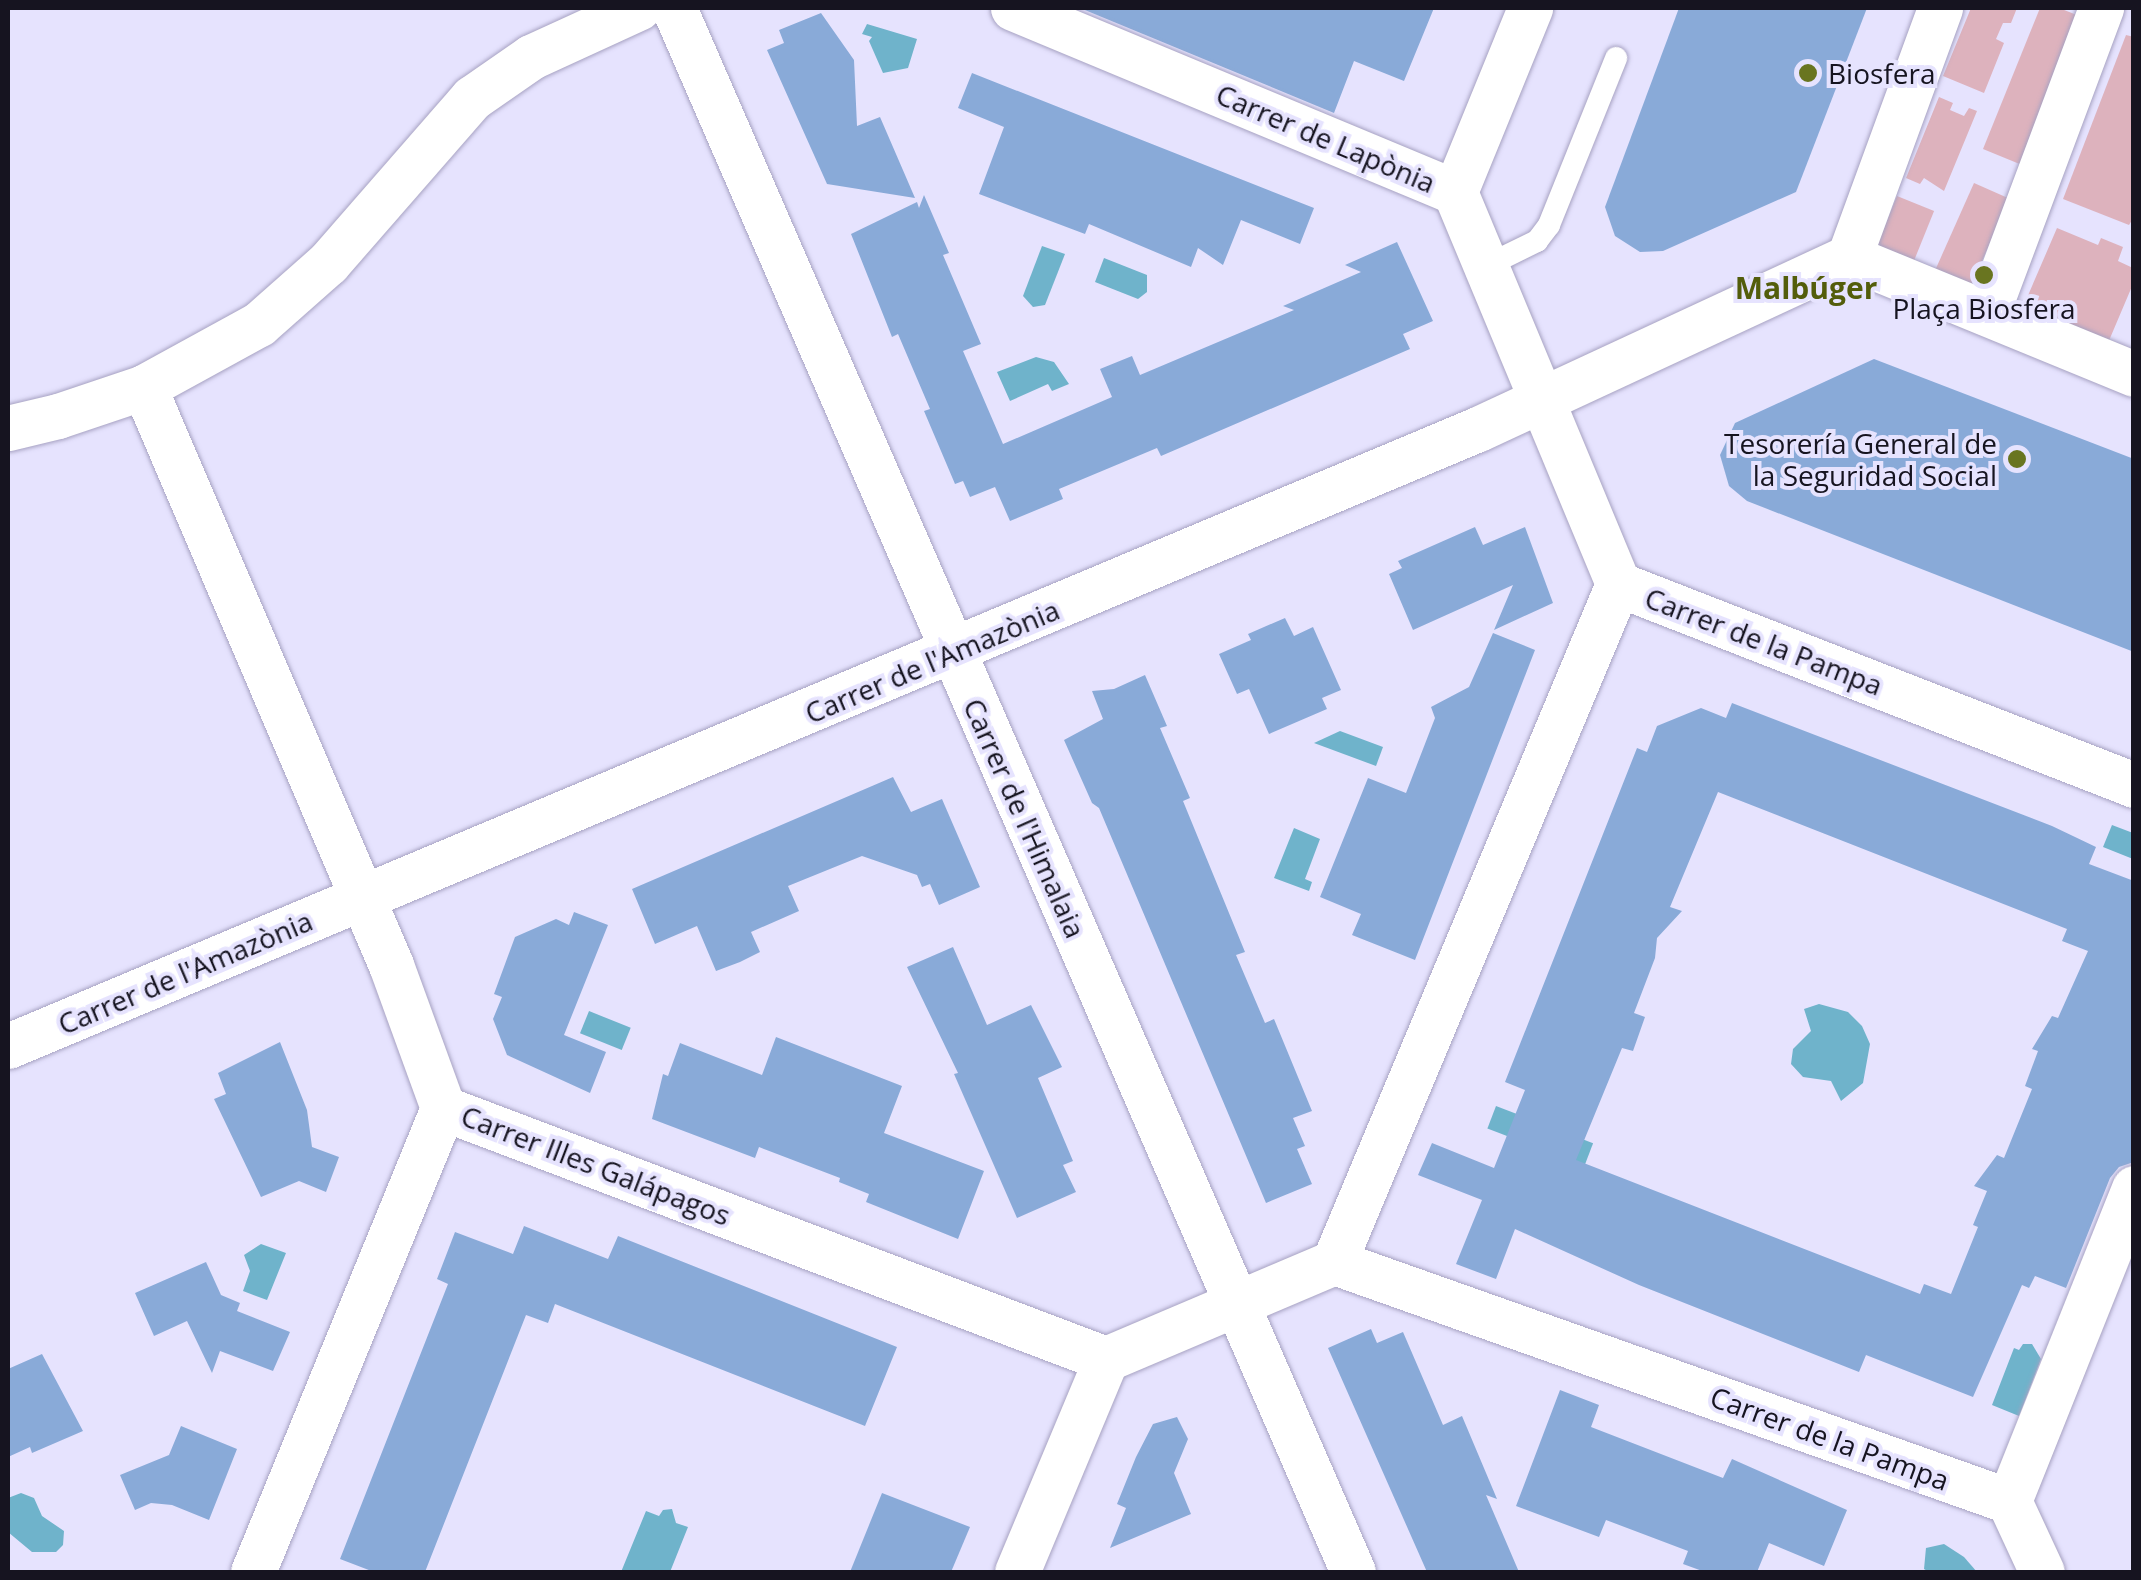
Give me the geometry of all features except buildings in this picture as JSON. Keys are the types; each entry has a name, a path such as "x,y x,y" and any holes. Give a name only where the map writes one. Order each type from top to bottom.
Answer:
{"street":[{"path":"8,428 144,387 259,324 384,202 472,98 531,56 638,8"},
{"name":"Carrer de l'Himalaia","path":"674,8 1352,1572"},
{"name":"Carrer de Lapònia","path":"1012,8 1455,192 1530,8"},
{"path":"1940,8 1850,256 2134,374"},
{"path":"1987,313 2101,8"},
{"name":"Carrer de la Pampa","path":"1455,192 1618,584 1334,1262 2009,1502"},
{"name":"Carrer de l'Amazònia","path":"8,1046 1543,401 1850,256"},
{"path":"144,387 363,898 443,1108"},
{"name":"Carrer de la Pampa","path":"1618,584 2134,785"},
{"name":"Carrer Illes Galápagos","path":"253,1572 443,1108 1106,1359"},
{"path":"2042,1572 2009,1502 2134,1188"},
{"path":"1018,1572 1106,1359 1334,1262"}],"lane":[{"path":"1486,266 1537,241 1549,225 1616,58"}],"shaded area":[{"path":"1971,8 2017,8 2011,23 2003,23 1996,39 2004,43 1984,93 1943,76"},
{"path":"2040,8 2059,8 2082,17 2022,165 1983,149"},
{"path":"2126,35 2134,37 2134,217 2129,225 2063,199"},
{"path":"1939,97 1953,103 1950,110 1964,116 1969,108 1977,111 1944,191 1924,178 1920,184 1906,178"},
{"path":"1974,183 2010,199 1967,295 1931,279"},
{"path":"1897,196 1934,211 1909,273 1872,258"},
{"path":"2057,228 2098,245 2101,238 2123,247 2118,261 2133,268 2133,284 2105,350 2020,314"}],"water":[{"path":"867,24 917,39 908,68 883,73 869,41 872,37 862,34"},
{"path":"1042,246 1065,254 1045,305 1033,307 1023,296"},
{"path":"1104,258 1147,275 1147,292 1138,299 1095,282"},
{"path":"1036,357 1054,362 1069,384 1052,391 1048,384 1010,401 997,372"},
{"path":"1340,731 1383,747 1376,766 1314,743"},
{"path":"2112,825 2133,833 2133,859 2103,847"},
{"path":"1294,828 1320,839 1305,879 1312,882 1309,891 1274,878"},
{"path":"1819,1004 1848,1012 1862,1026 1870,1044 1863,1083 1841,1101 1831,1081 1803,1077 1791,1064 1793,1049 1811,1031 1804,1009"},
{"path":"589,1011 631,1028 622,1050 580,1033"},
{"path":"1496,1106 1593,1143 1584,1166 1487,1128"},
{"path":"261,1244 286,1253 267,1300 243,1291 250,1271 244,1255"},
{"path":"2023,1344 2032,1344 2041,1359 2019,1416 1992,1405 2014,1348 2019,1350"},
{"path":"21,1493 34,1498 42,1516 64,1531 63,1545 56,1552 32,1552 8,1532 8,1498"},
{"path":"672,1509 676,1523 688,1527 670,1572 621,1572 646,1511 659,1516 663,1510"},
{"path":"1944,1544 1964,1557 1977,1572 1924,1569 1926,1548"}],"place":[{"name":"Biosfera","path":"1808,73"},
{"name":"Plaça Biosfera","path":"1984,275"},
{"name":"Tesorería General de la Seguridad Social","path":"2017,459"}],"district":[{"name":"Malbúger","path":"1806,288"}]}
